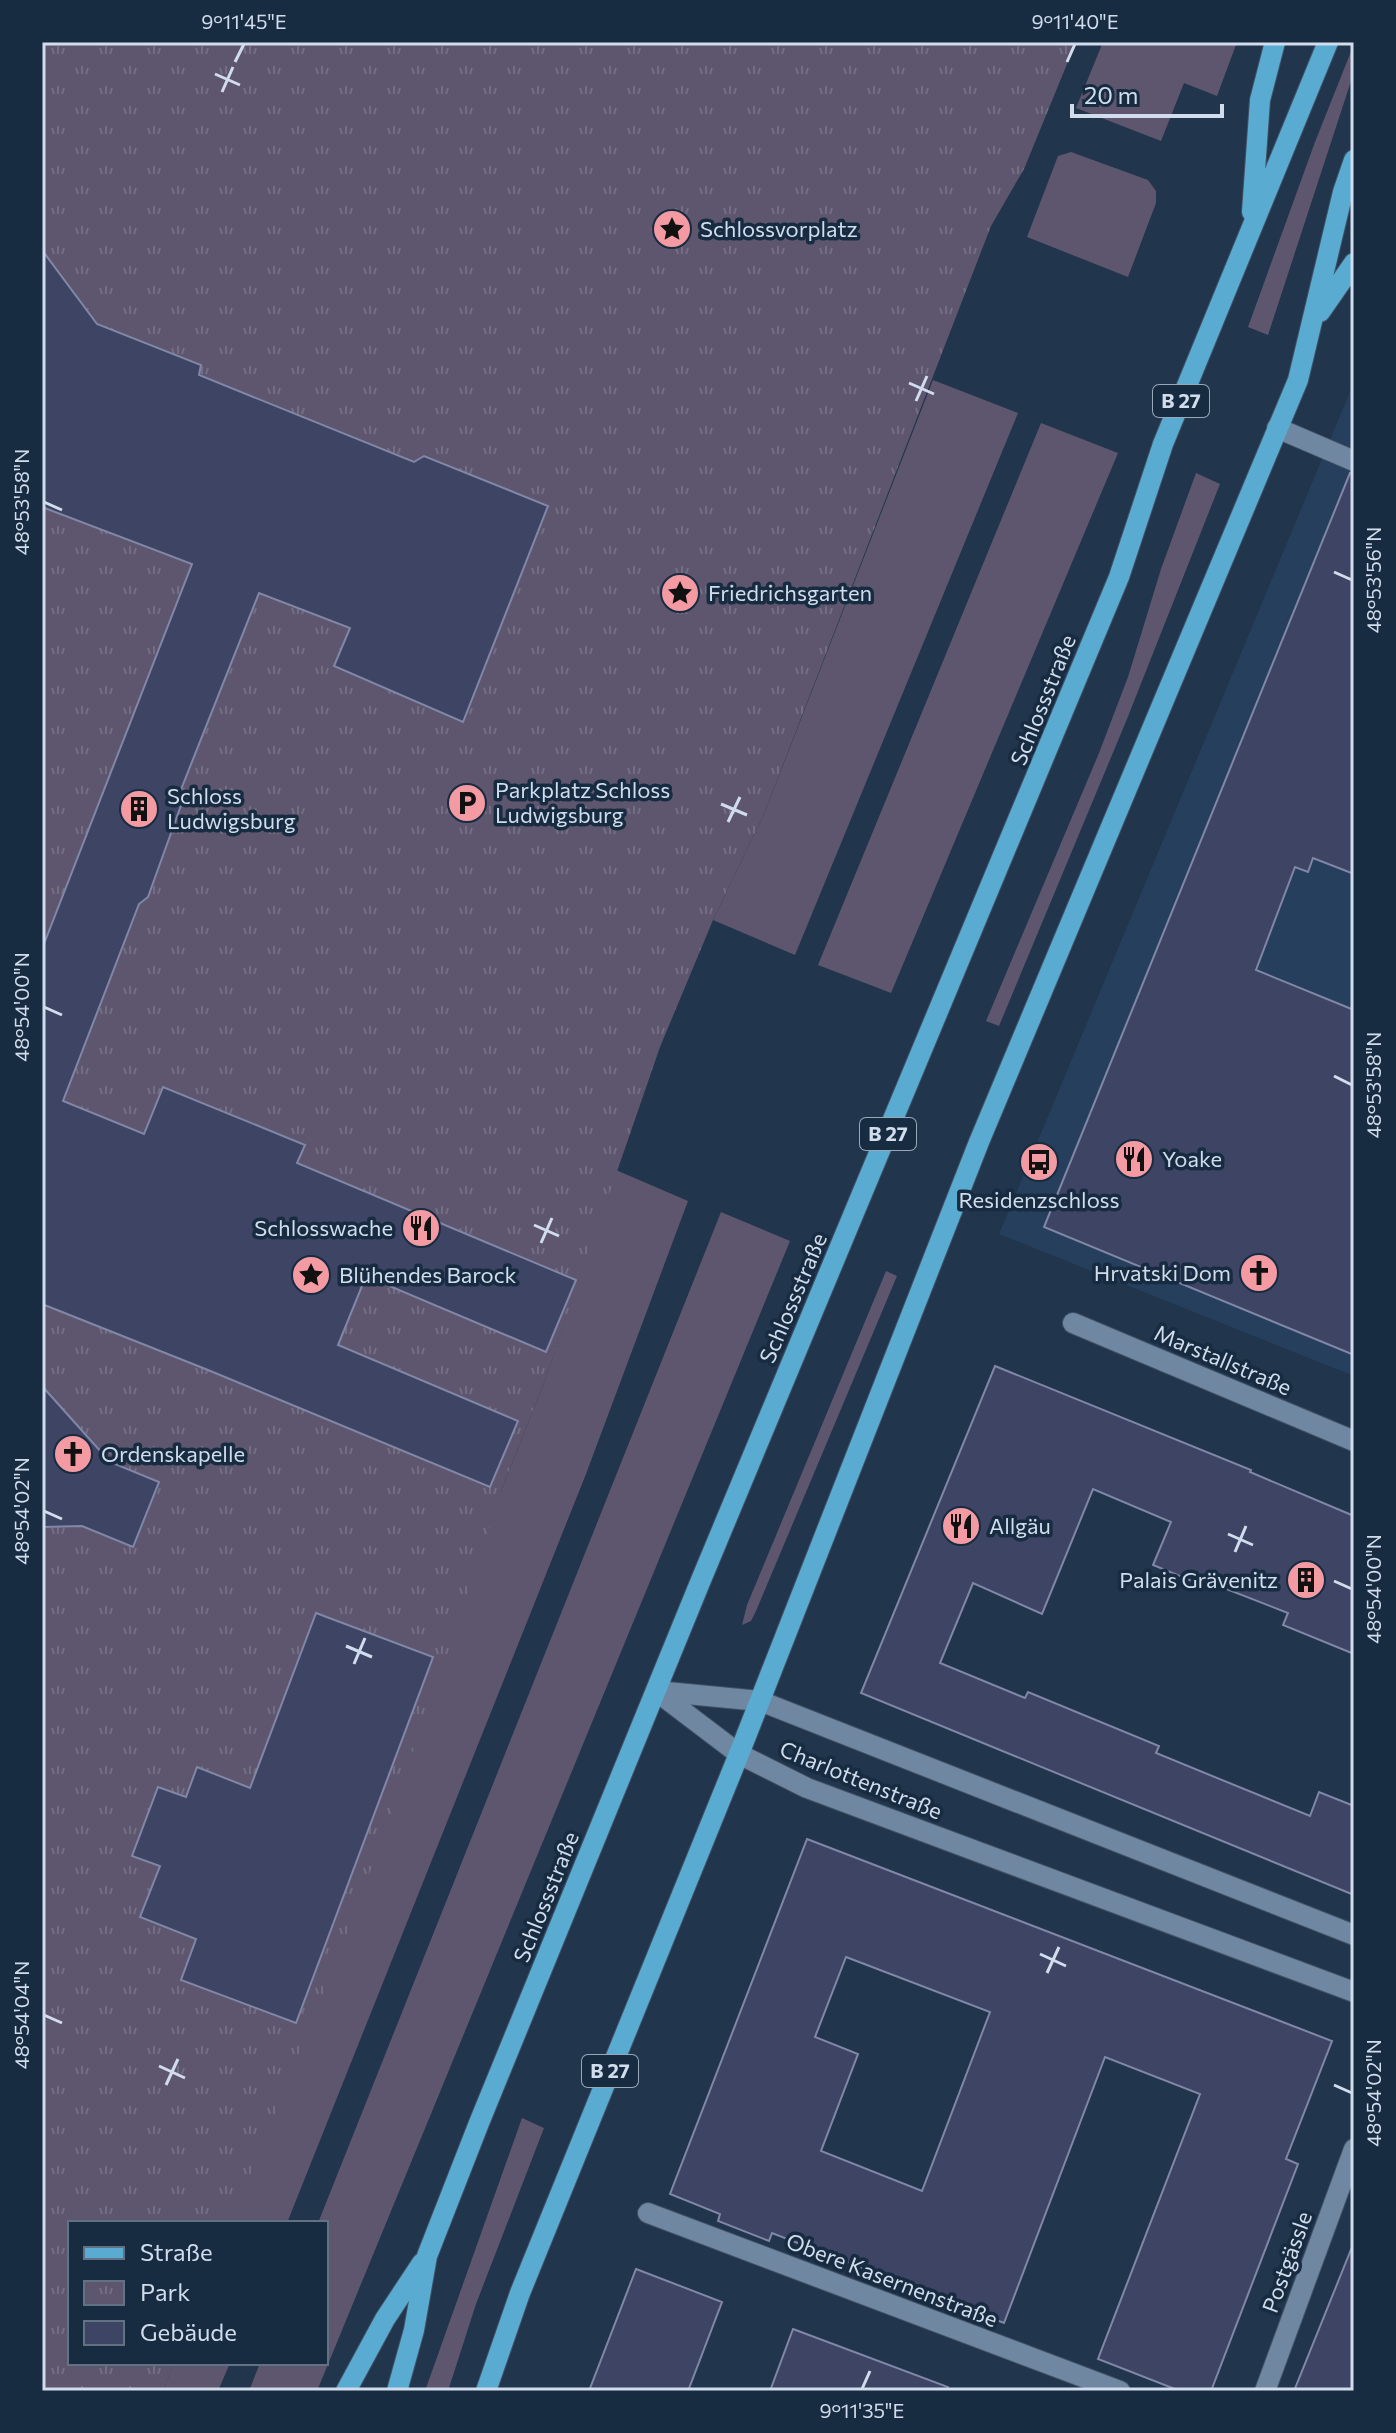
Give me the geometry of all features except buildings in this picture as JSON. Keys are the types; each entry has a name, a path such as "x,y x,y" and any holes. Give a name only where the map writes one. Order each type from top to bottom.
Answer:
{"main road":[{"name":"Schlossstraße","path":"1251,228 1260,100 1275,42"},
{"name":"Schlossstraße","path":"397,2391 414,2330 427,2256 484,2109 1119,577 1163,444 1328,42"},
{"name":"B 27","path":"486,2391 520,2293 739,1754 973,1156 1298,380 1343,192 1354,160"},
{"path":"1313,322 1354,263"},
{"path":"346,2391 385,2319 427,2256"}],"street":[{"path":"1277,428 1354,461"},
{"name":"Marstallstraße","path":"1073,1323 1354,1441"},
{"name":"Charlottenstraße","path":"656,1691 760,1701 1354,1935"},
{"name":"Charlottenstraße","path":"656,1691 739,1754 807,1788 1354,1992"},
{"name":"Postgässle","path":"1265,2391 1354,2149"},
{"name":"Obere Kasernenstraße","path":"648,2213 1120,2391"}],"shaded area":[{"path":"1354,382 1354,1376 999,1234"}],"green space":[{"name":"Blühendes Barock","path":"42,42 1076,42 1024,169 991,226 764,814 713,920 660,1047 545,1380 501,1491 459,1622 354,1917 233,2221 68,2221 68,2365 173,2365 163,2391 42,2391"},
{"path":"1103,42 1237,42 1217,96 1184,83 1161,141 1076,108"},
{"path":"1354,44 1354,72 1268,335 1248,327"},
{"path":"1071,152 1148,180 1156,191 1156,203 1128,277 1027,237 1058,156"},
{"path":"933,380 1018,413 795,955 713,920 764,814"},
{"path":"1041,423 1118,453 891,993 818,965"},
{"path":"1196,473 1220,484 1127,719 999,1026 986,1021 1099,753 1128,677 1161,569"},
{"path":"616,1170 688,1201 586,1474 288,2221 183,2221 42,1978 501,1491 545,1380"},
{"path":"721,1212 790,1241 328,2364 328,2221 319,2221"},
{"path":"886,1271 897,1276 756,1611 751,1621 742,1625 747,1605"},
{"path":"522,2118 544,2128 476,2304 448,2391 425,2391"},
{"path":"173,2365 229,2365 218,2391 163,2391"},
{"path":"259,2365 328,2365 317,2391 249,2391"}],"place":[{"name":"Schlossvorplatz","path":"672,229"},
{"name":"Friedrichsgarten","path":"680,593"},
{"name":"Parkplatz Schloss Ludwigsburg","path":"467,803"},
{"name":"Schloss Ludwigsburg","path":"139,809"},
{"name":"Yoake","path":"1134,1159"},
{"name":"Residenzschloss","path":"1039,1162"},
{"name":"Schlosswache","path":"421,1228"},
{"name":"Hrvatski Dom","path":"1259,1273"},
{"name":"Blühendes Barock","path":"311,1275"},
{"name":"Ordenskapelle","path":"73,1454"},
{"name":"Allgäu","path":"961,1526"},
{"name":"Palais Grävenitz","path":"1306,1580"}]}
